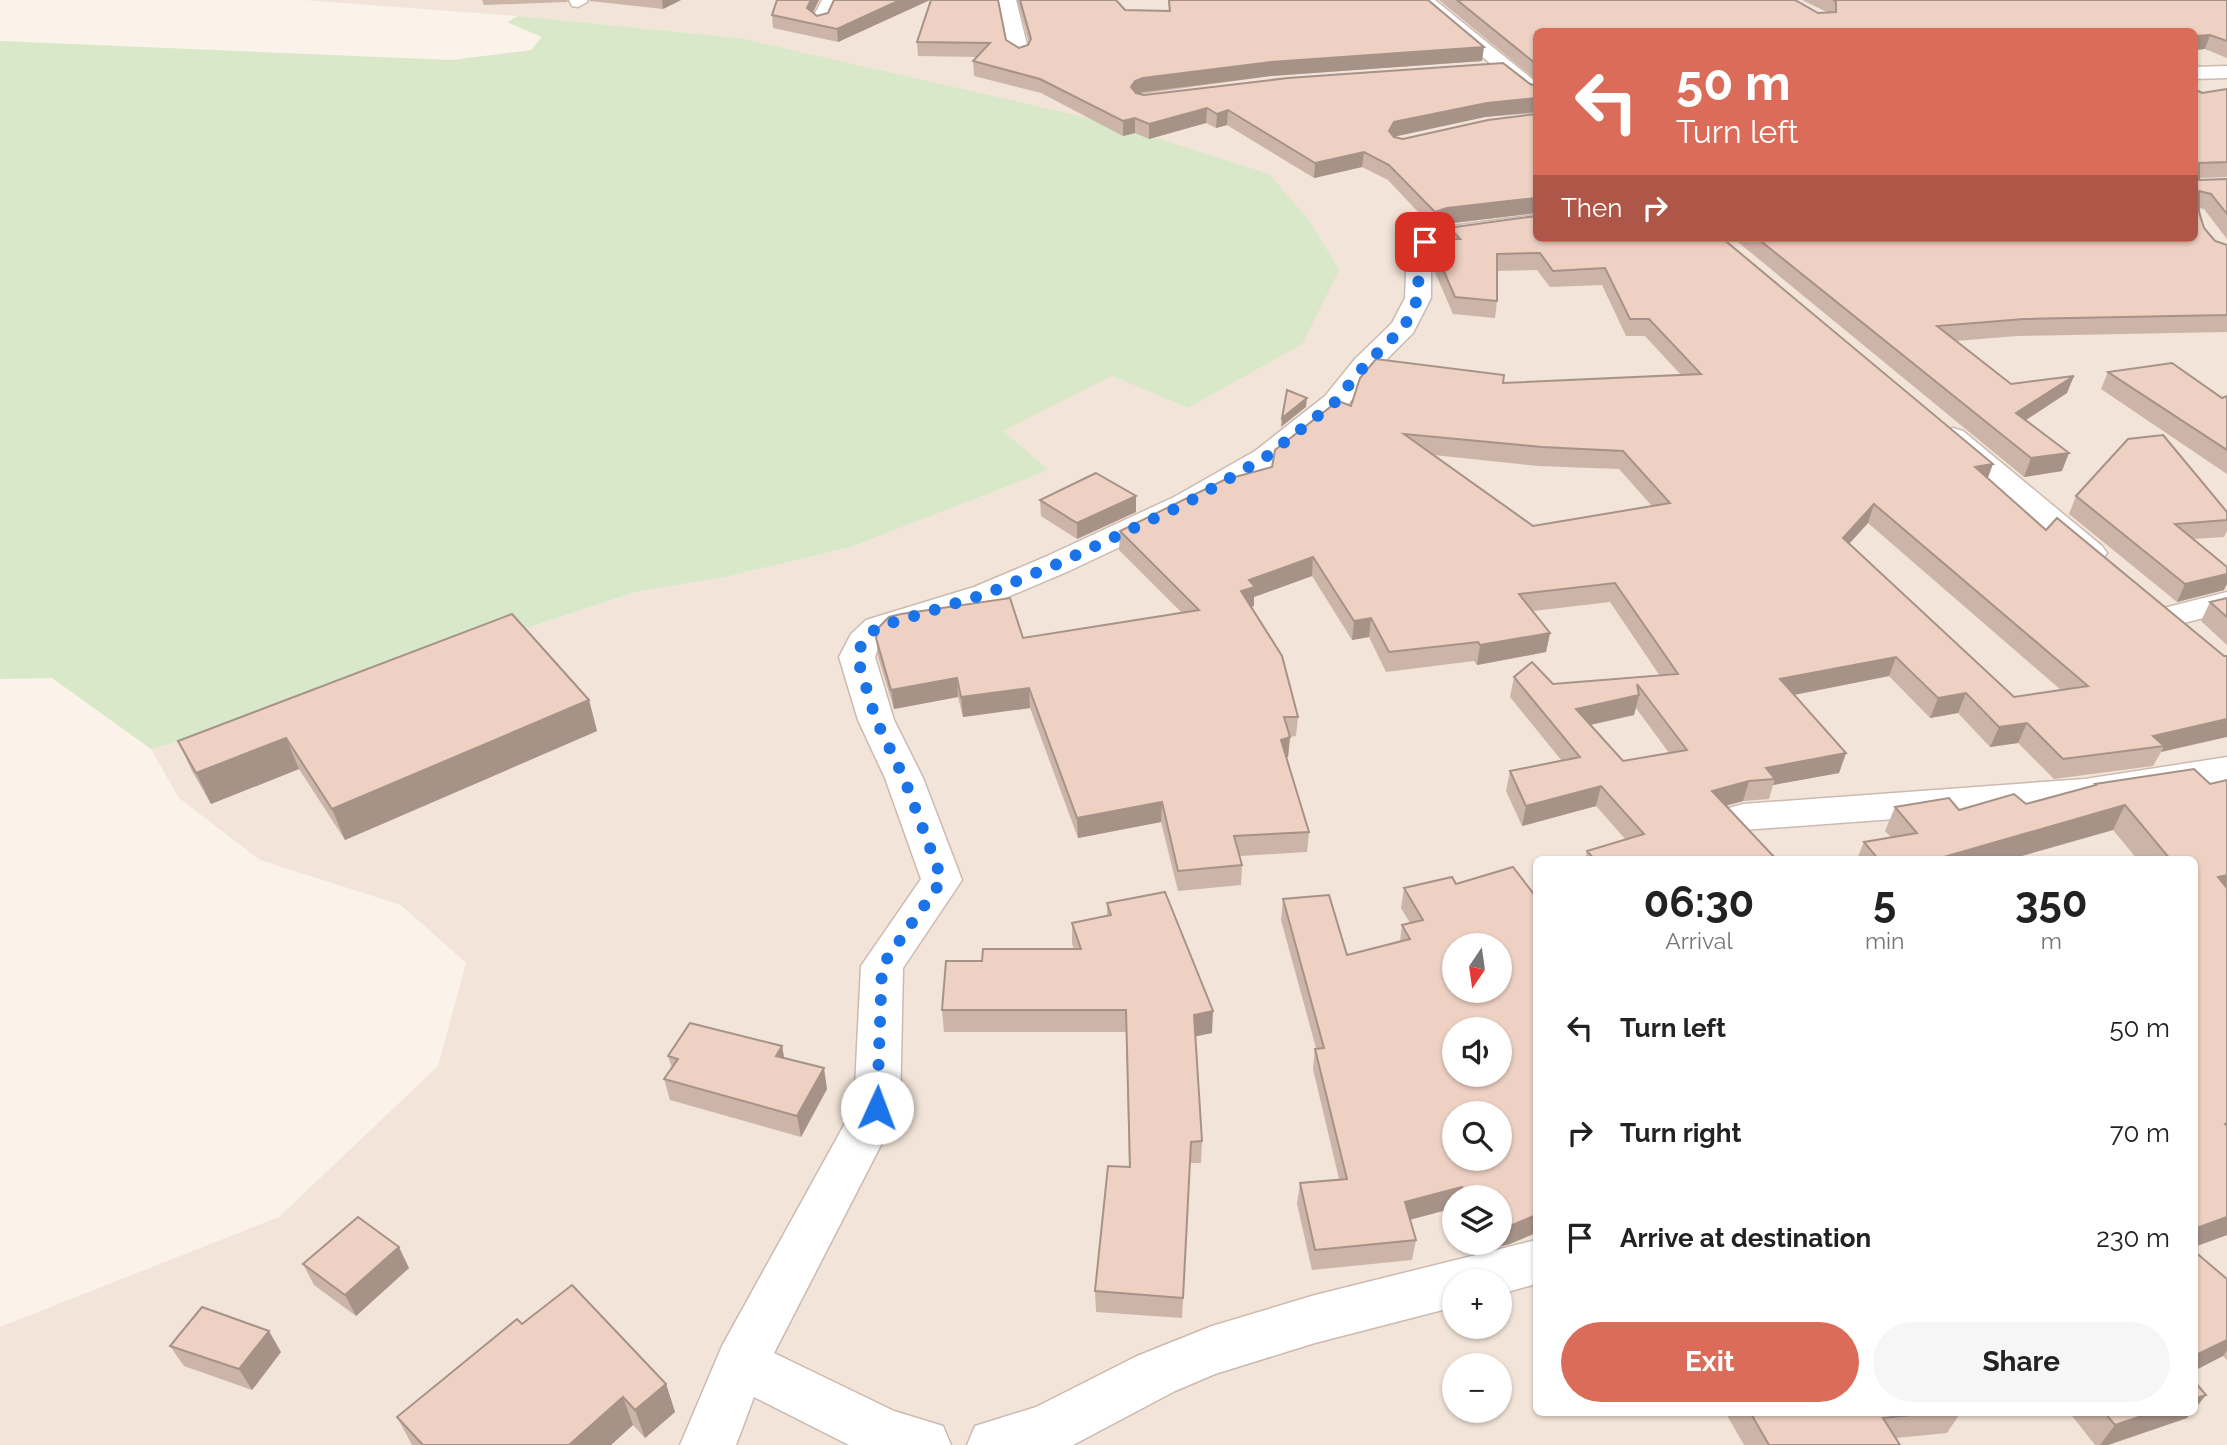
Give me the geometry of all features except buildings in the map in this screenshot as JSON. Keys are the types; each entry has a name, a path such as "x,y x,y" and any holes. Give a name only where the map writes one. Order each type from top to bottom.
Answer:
{"street":[{"path":"820,21 831,0"},
{"path":"1007,0 1019,53"},
{"path":"1424,0 1526,80"},
{"path":"1473,71 1526,80"},
{"path":"2198,73 2227,72"},
{"path":"708,1445 741,1363 877,1108 882,966 942,880 904,778 876,720 857,657 863,640 878,627 986,594 1057,564 1185,504 1266,457 1335,402 1365,365 1404,327 1418,298 1419,249 1425,242 1445,234 1533,222"},
{"path":"1928,416 2116,574"},
{"path":"2198,641 2158,609 2227,602"},
{"path":"1743,817 2085,792 2227,770"},
{"path":"1510,1269 1533,1263"},
{"path":"995,1445 1017,1441 1104,1402 1176,1364 1235,1342 1442,1287"},
{"path":"741,1363 886,1435 923,1445"}],"shaded area":[{"path":"304,0 2227,0 2227,1445 0,1445 0,1327 279,1217 438,1066 466,963 401,905 260,860 179,798 151,749 221,730 635,592 730,576 851,547 1049,470 1002,431 1112,376 1188,408 739,38 518,16"}],"green space":[{"path":"518,16 739,38 1106,122 1269,174 1309,220 1339,270 1302,344 1188,408 1112,376 1003,431 1049,470 851,547 730,576 635,592 221,730 151,749 52,678 0,679 0,41 451,60 531,50 542,37 507,22"}],"route":[{"path":"877,1108 882,966 942,880 904,778 876,720 857,657 863,640 878,627 986,594 1057,564 1185,504 1266,457 1335,402 1365,365 1404,327 1418,298 1419,249 1425,242"}]}
